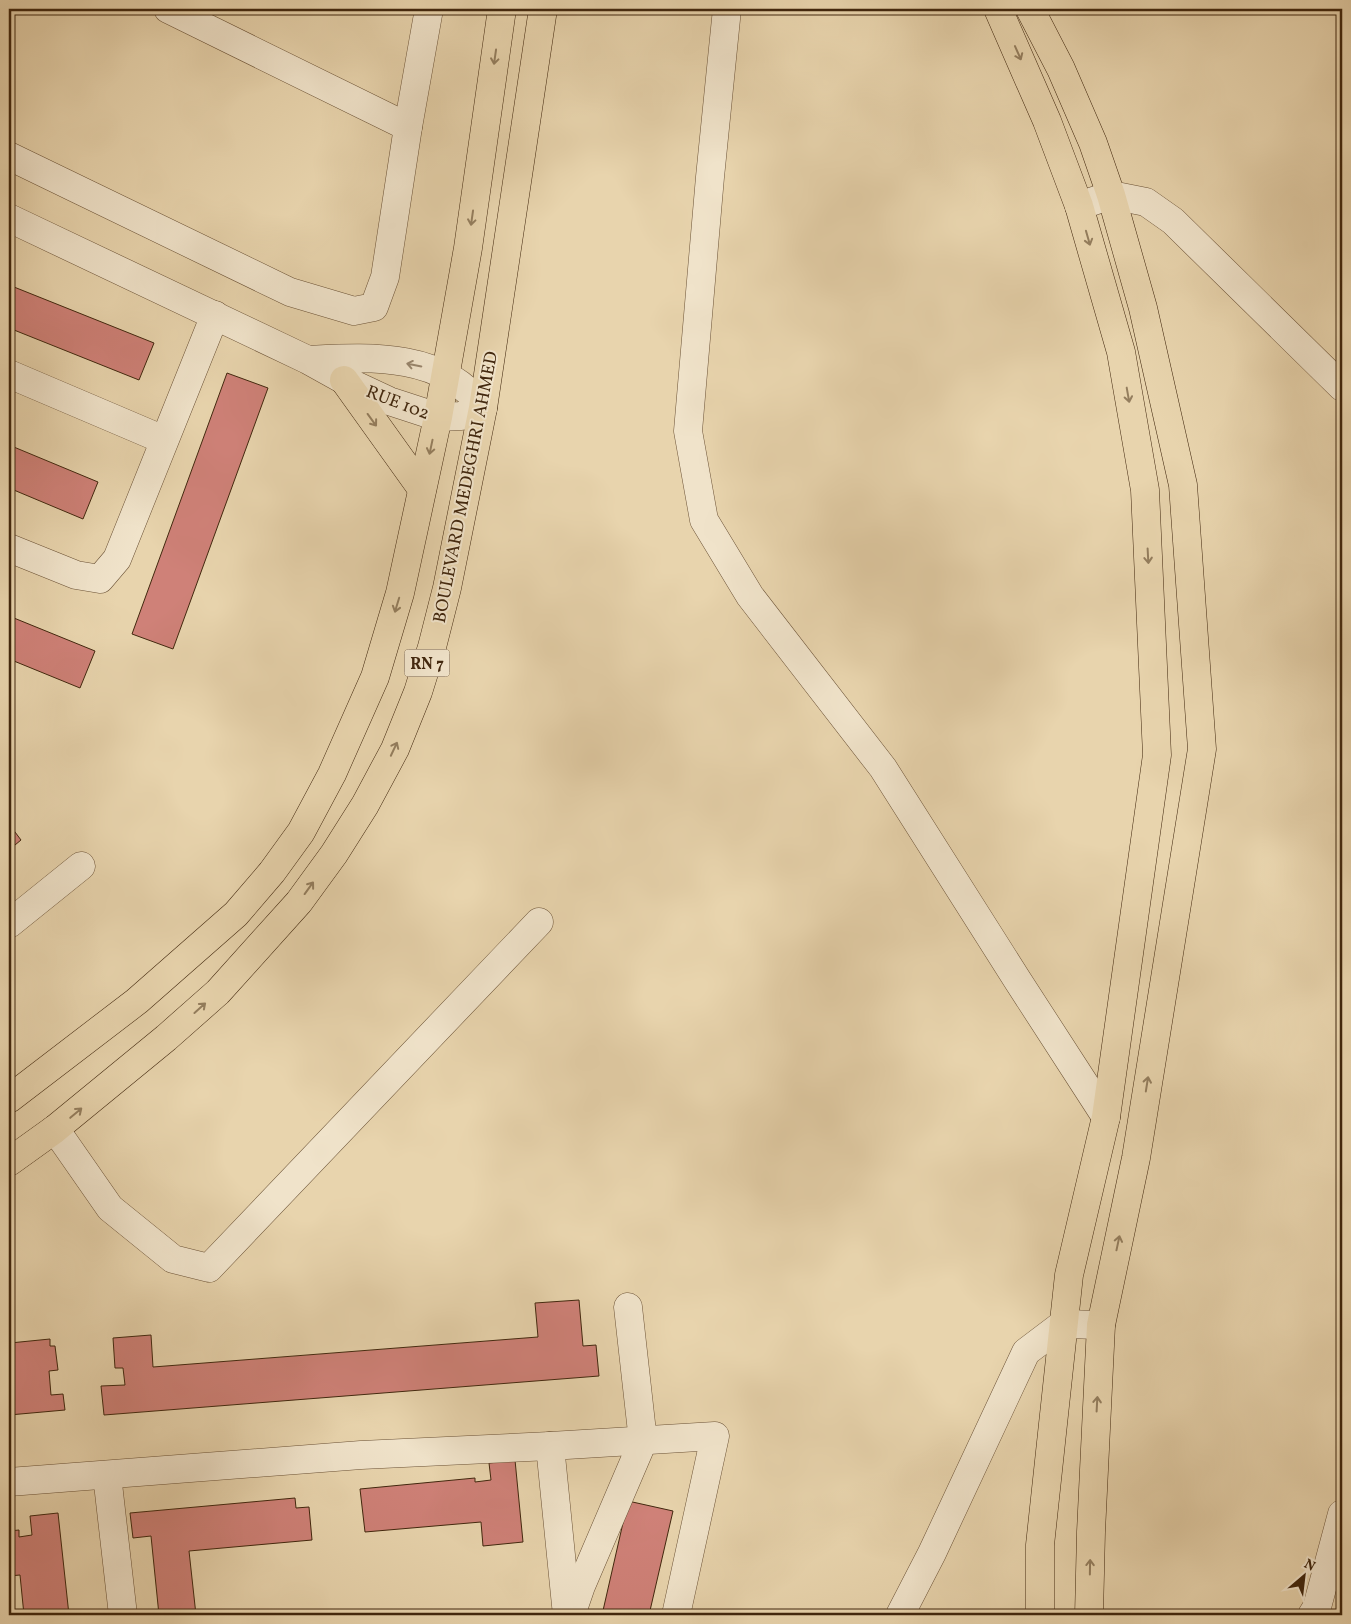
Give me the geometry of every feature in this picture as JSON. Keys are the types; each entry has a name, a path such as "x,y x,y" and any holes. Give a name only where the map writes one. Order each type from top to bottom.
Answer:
{"main road":[{"name":"RN 7","path":"9,1100 138,1001 236,914 272,872 300,832 332,774 376,677 400,594 438,417 468,248 502,9"},
{"name":"BOULEVARD MEDEGHRI AHMED","path":"9,1162 55,1130 166,1038 218,992 299,902 334,854 365,805 395,749 418,692 432,647 449,578 483,408 543,9"},
{"path":"998,9 1047,121 1079,206 1121,352 1145,490 1156,755 1106,1117 1069,1275 1040,1545 1040,1615"},
{"path":"1030,9 1075,100 1111,195 1143,308 1183,485 1202,749 1136,1158 1101,1325 1089,1615"},
{"path":"344,380 422,489"}],"street":[{"path":"168,9 408,127"},
{"path":"9,156 290,292 354,311 374,307 384,277 429,9"},
{"path":"727,9 688,431 704,520 750,596 883,768 1106,1117"},
{"path":"1079,206 1111,195 1146,202 1173,221 1342,387"},
{"path":"9,218 308,360"},
{"path":"9,548 76,575 100,579 117,559 214,315"},
{"name":"RUE 102","path":"343,358 392,360 421,366 445,374 466,388 483,408 461,416 438,417 389,401 344,380 308,360 343,358"},
{"path":"9,374 164,440"},
{"path":"9,924 81,866"},
{"path":"55,1130 110,1208 173,1259 209,1268 539,922"},
{"path":"569,1615 642,1441 628,1307"},
{"path":"900,1615 932,1553 1026,1352 1063,1324 1101,1325"},
{"path":"9,1482 361,1455 714,1436 676,1615"},
{"path":"550,1446 569,1615"},
{"path":"108,1475 123,1615"},
{"path":"1312,1615 1317,1607 1342,1514"}],"building":[{"path":"9,285 154,343 139,380 9,328"},
{"path":"227,373 268,388 173,649 132,634"},
{"path":"9,445 98,482 83,519 9,488"},
{"path":"9,616 95,651 80,688 9,659"},
{"path":"9,824 21,840 9,850"},
{"path":"579,1300 583,1346 596,1345 599,1376 104,1415 101,1386 125,1385 123,1368 115,1368 113,1338 151,1335 153,1367 538,1337 535,1303"},
{"path":"50,1339 50,1346 55,1346 58,1370 49,1371 51,1395 63,1394 65,1410 9,1415 9,1379 13,1379 10,1343"},
{"path":"515,1460 523,1542 483,1546 481,1522 365,1532 360,1489 475,1478 475,1482 491,1480 489,1463"},
{"path":"295,1498 296,1508 309,1507 312,1540 189,1551 196,1615 159,1615 151,1536 133,1538 130,1513"},
{"path":"628,1501 673,1511 649,1615 602,1615"},
{"path":"58,1513 69,1615 24,1615 20,1575 9,1576 9,1531 19,1530 19,1537 32,1535 30,1516"}]}
